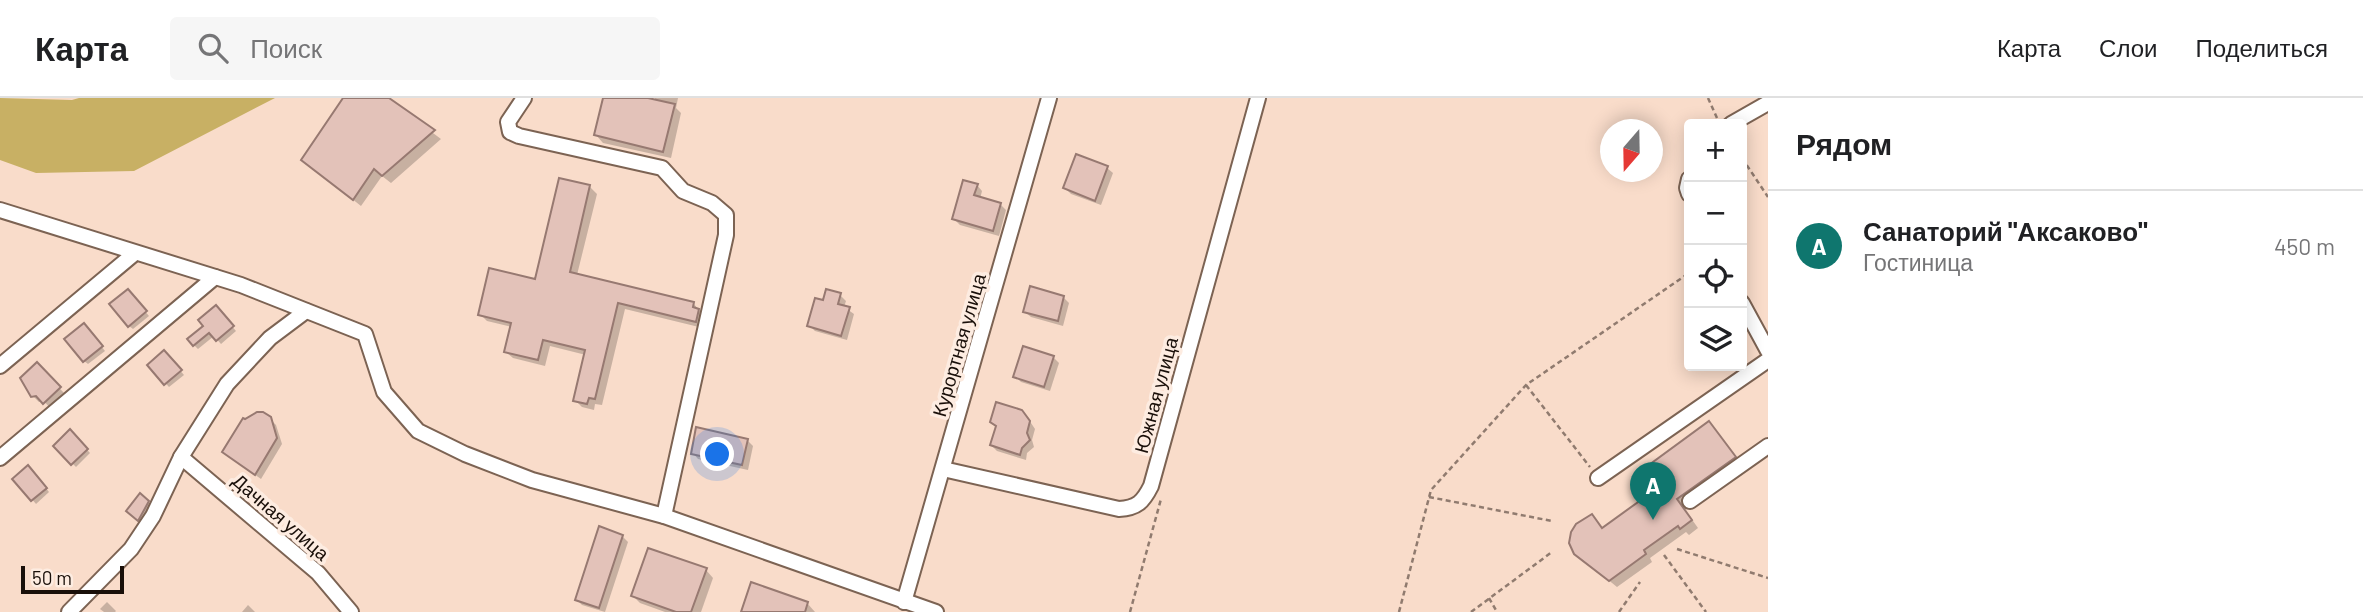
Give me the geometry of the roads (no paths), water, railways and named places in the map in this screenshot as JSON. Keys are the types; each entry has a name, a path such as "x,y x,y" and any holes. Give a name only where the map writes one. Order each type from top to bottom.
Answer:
{"street":[{"path":"524,98 508,122 510,132 662,168 684,191 712,203 726,215 726,235 664,516"},
{"name":"Курортная улица","path":"904,602 1049,98"},
{"name":"Южная улица","path":"943,469 1119,509 1134,508 1144,500 1151,486 1258,98"},
{"path":"1740,119 1768,103"},
{"path":"0,210 215,277 365,334 384,392 418,431 464,454 532,480 664,516 936,612"},
{"path":"0,366 135,253"},
{"path":"0,458 215,277"},
{"path":"1745,308 1768,351"},
{"path":"69,612 131,549 153,516 181,457 227,384 270,338 306,311"},
{"path":"1598,478 1768,360"},
{"path":"1690,501 1768,446"},
{"name":"Дачная улица","path":"181,457 318,573 351,612"}],"place":[{"name":"Санаторий \"Аксаково\"","path":"1653,520"}]}
